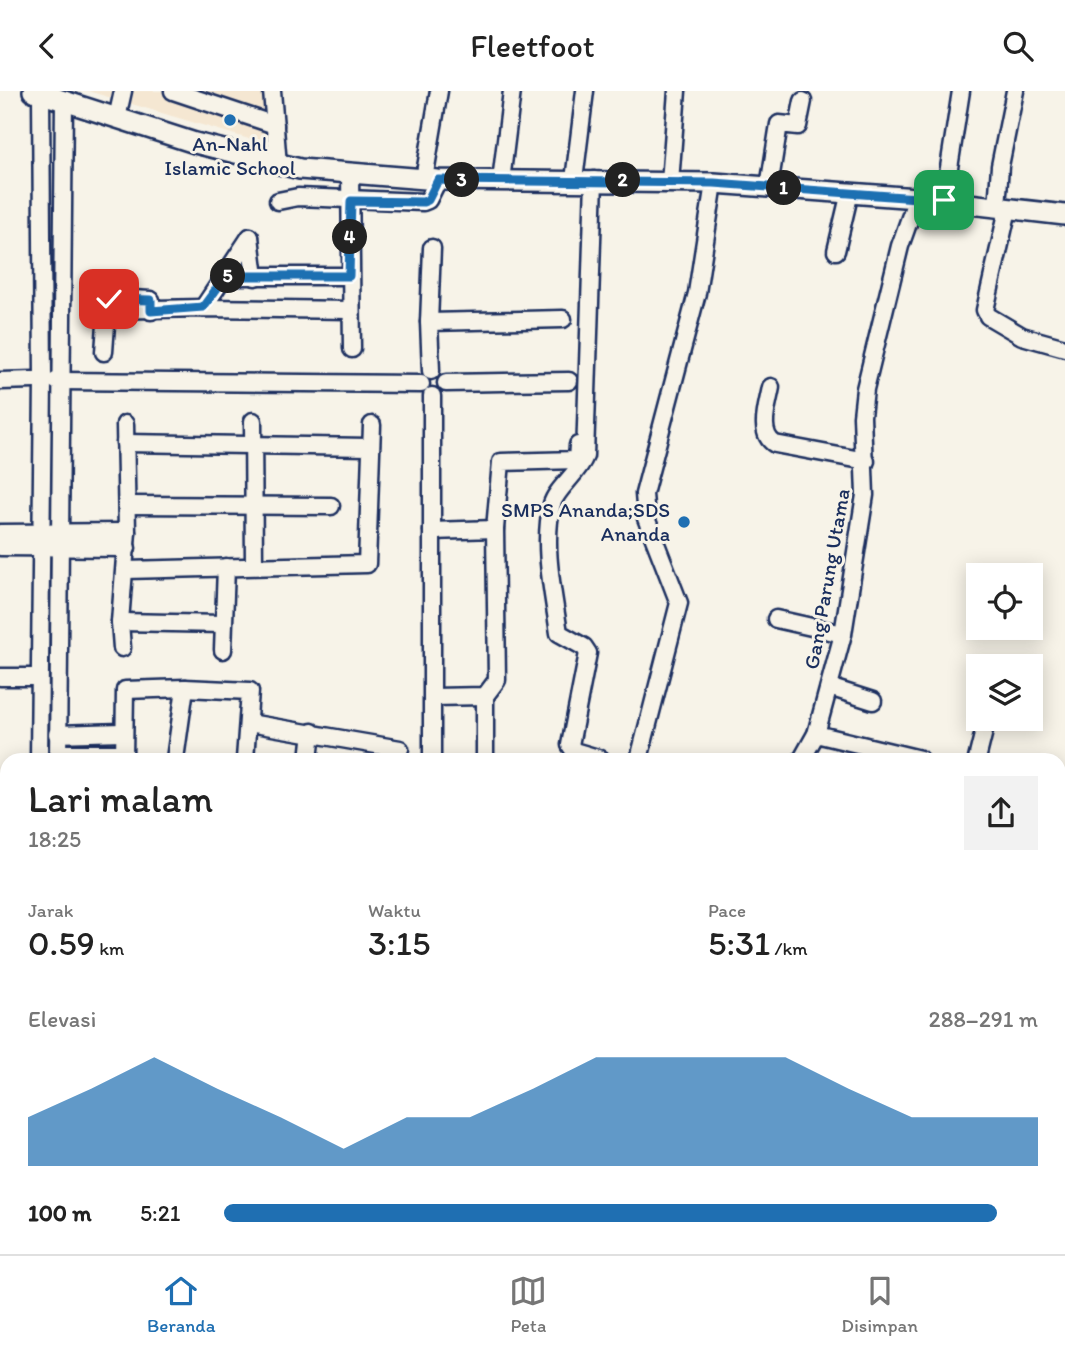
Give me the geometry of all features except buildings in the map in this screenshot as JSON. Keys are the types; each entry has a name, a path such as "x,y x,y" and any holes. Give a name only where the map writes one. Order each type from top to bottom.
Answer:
{"main road":[{"path":"37,92 278,165 431,179 714,183 944,200 1065,215"}],"street":[{"path":"117,118 123,91"},
{"path":"173,91 275,125"},
{"path":"272,91 278,165"},
{"path":"278,201 298,197 351,201 428,200 439,91"},
{"path":"500,181 512,91"},
{"path":"574,180 585,91"},
{"path":"670,182 677,91"},
{"path":"944,200 961,91"},
{"path":"1015,91 1000,166 1002,208 985,310 988,316 1022,336 1065,348"},
{"path":"37,92 42,540 39,753"},
{"path":"58,753 64,100"},
{"path":"769,187 779,124 799,126 803,101"},
{"path":"350,173 349,276 352,349"},
{"path":"581,753 574,751 570,745 588,653 584,647 559,633 549,559 552,504 580,469 585,456 594,180"},
{"path":"641,753 679,603 646,518 644,494 697,293 714,183"},
{"path":"835,251 850,192"},
{"name":"Gang Parung Utama","path":"805,753 816,734 843,633 865,495 866,461 862,416 865,389 900,246 917,198"},
{"path":"203,307 250,237 255,277"},
{"path":"432,248 428,384 432,531 432,753"},
{"path":"226,276 349,276"},
{"path":"104,352 107,310 111,298 151,300 151,311 203,307 350,310"},
{"path":"429,322 563,319"},
{"path":"0,381 428,384 441,374 446,383 569,381"},
{"path":"771,387 764,431 768,440 775,444 866,461"},
{"path":"485,753 485,696 497,680 495,529 501,462 577,460 578,419"},
{"path":"253,421 256,506 254,565"},
{"path":"122,648 120,622 127,540 125,424"},
{"path":"126,571 254,565 367,564 369,447 372,425"},
{"path":"125,443 255,443 369,447"},
{"path":"127,505 331,506"},
{"path":"432,531 495,529"},
{"path":"0,533 42,540 127,540"},
{"path":"0,547 42,540"},
{"path":"223,650 226,566"},
{"path":"776,619 843,633"},
{"path":"120,622 223,624"},
{"path":"0,677 32,677"},
{"path":"828,687 873,701"},
{"path":"176,753 185,688"},
{"path":"124,753 123,694 127,689 185,688 250,691 245,753"},
{"path":"433,697 485,696"},
{"path":"249,723 400,748"},
{"path":"58,734 122,731"},
{"path":"978,753 984,731"},
{"path":"310,753 312,732"},
{"path":"816,734 895,753"},
{"path":"373,753 374,743"}],"shaded area":[{"name":"An-Nahl Islamic School","path":"88,91 274,91 279,148"}],"place":[{"name":"An-Nahl Islamic School","path":"230,120"},
{"name":"SMPS Ananda;SDS Ananda","path":"684,522"}],"route":[{"path":"109,299 151,300 151,311 203,307 226,276 349,276 351,201 423,202 428,200 438,180 714,183 944,200"}]}
